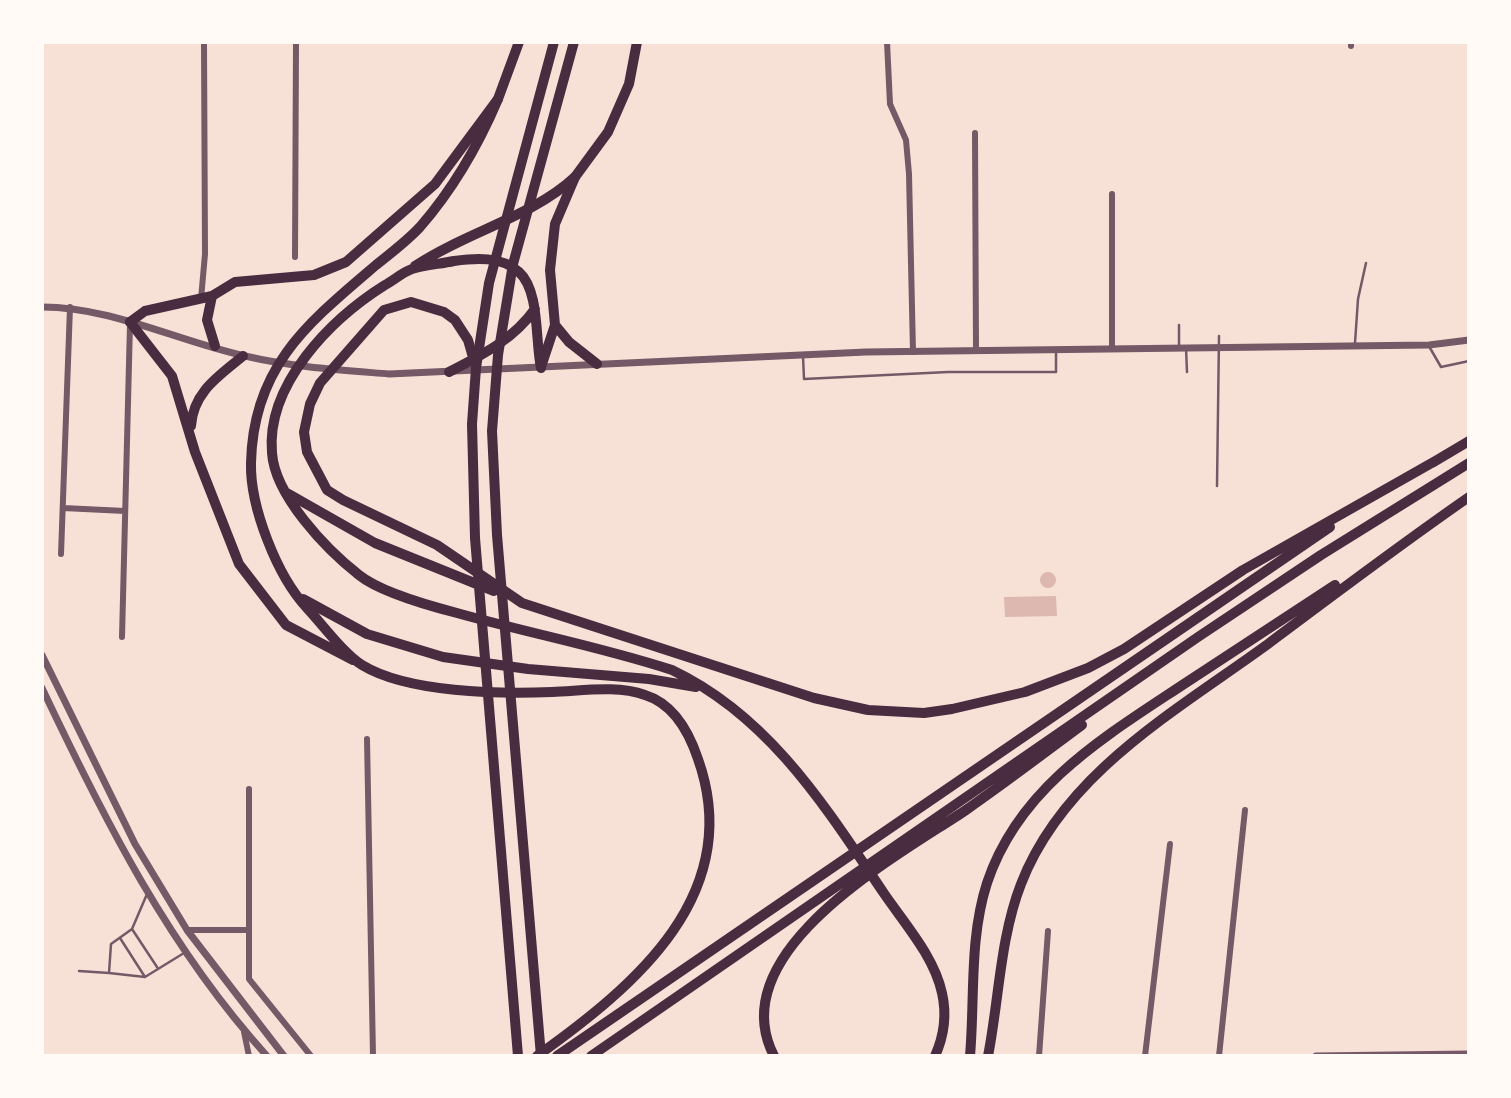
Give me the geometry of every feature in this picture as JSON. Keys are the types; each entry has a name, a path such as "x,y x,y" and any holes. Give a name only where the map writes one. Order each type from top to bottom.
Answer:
{"highway":[{"path":"360,664 292,592 254,497 251,468 255,416 270,375 294,339 417,230 447,193 477,149 519,42"},
{"path":"518,1056 475,538 472,424 476,368 489,284 554,42"},
{"path":"539,1056 498,548 492,431 498,355 513,264 574,42"},
{"path":"541,368 555,325 550,254 558,212 575,177 608,132 629,85 637,42"},
{"path":"498,99 435,184 371,243 346,262 314,275 235,282 212,296 145,311 130,322 172,376 190,436 239,564 286,625 360,664 394,677 450,690 606,690 646,695 672,712 692,743 706,789 709,816 706,858 691,902 678,925 633,981 591,1018 539,1056"},
{"path":"575,177 557,194 456,241 410,270 355,307 321,341 290,379 274,420 272,455 284,491 313,531 360,577 421,603 653,664 691,679 768,739 800,773 829,812 929,960 942,992 944,1025 935,1056"},
{"path":"410,270 464,260 500,261 520,272 532,291 535,339 541,368"},
{"path":"212,296 207,320 215,346"},
{"path":"476,368 468,340 455,320 444,312 411,302 384,310 320,383 307,416 307,452 327,490 413,532 522,603"},
{"path":"449,372 482,356 517,332 535,309"},
{"path":"555,325 569,342 597,364"},
{"path":"190,436 192,410 202,391 243,356"},
{"path":"284,491 375,543 522,603 841,706 898,712 952,709 1024,692 1109,658 1243,570 1469,441"},
{"path":"557,1056 1250,579 1437,460"},
{"path":"591,1056 1198,637 1331,548 1469,463"},
{"path":"971,1056 974,945 987,884 1014,825 1035,798 1082,753 1469,497"},
{"path":"988,1056 1013,913 1024,877 1049,830 1089,780 1151,730 1419,531"},
{"path":"292,592 367,634 443,657 528,669 669,682 705,690"},
{"path":"774,1056 765,1019 768,992 793,943 821,912 1001,786 1198,637"}],"street":[{"path":"201,299 205,254 204,42"},
{"path":"295,257 296,42"},
{"path":"887,42 890,104 906,140 910,187 913,352"},
{"path":"975,132 976,351"},
{"path":"1112,194 1112,348"},
{"path":"42,307 70,307 243,356 315,368 389,374 913,352 1429,345 1469,340"},
{"path":"61,554 70,307"},
{"path":"122,637 130,322"},
{"path":"63,509 125,510"},
{"path":"42,655 112,802 187,930 284,1056"},
{"path":"42,688 89,787 147,894 244,1031 267,1056"},
{"path":"367,738 373,1056"},
{"path":"249,789 249,979 311,1056"},
{"path":"1219,1056 1245,810"},
{"path":"1145,1056 1170,844"},
{"path":"187,930 249,930"},
{"path":"1039,1056 1048,931"},
{"path":"244,1031 249,1056"},
{"path":"1316,1056 1469,1055"}],"lane":[{"path":"1354,346 1358,299 1366,263"},
{"path":"1179,325 1187,372"},
{"path":"1217,486 1219,335"},
{"path":"1429,345 1441,367 1469,361"},
{"path":"803,356 804,379 948,372 1056,372 1056,351"},
{"path":"108,973 111,944 132,929 147,894"},
{"path":"132,929 158,968"},
{"path":"120,937 145,976"},
{"path":"79,971 145,976 186,952"}],"shaded area":[{"path":"1048,572 1056,580 1048,588 1040,580"},
{"path":"1056,596 1057,616 1005,617 1004,597"}]}
